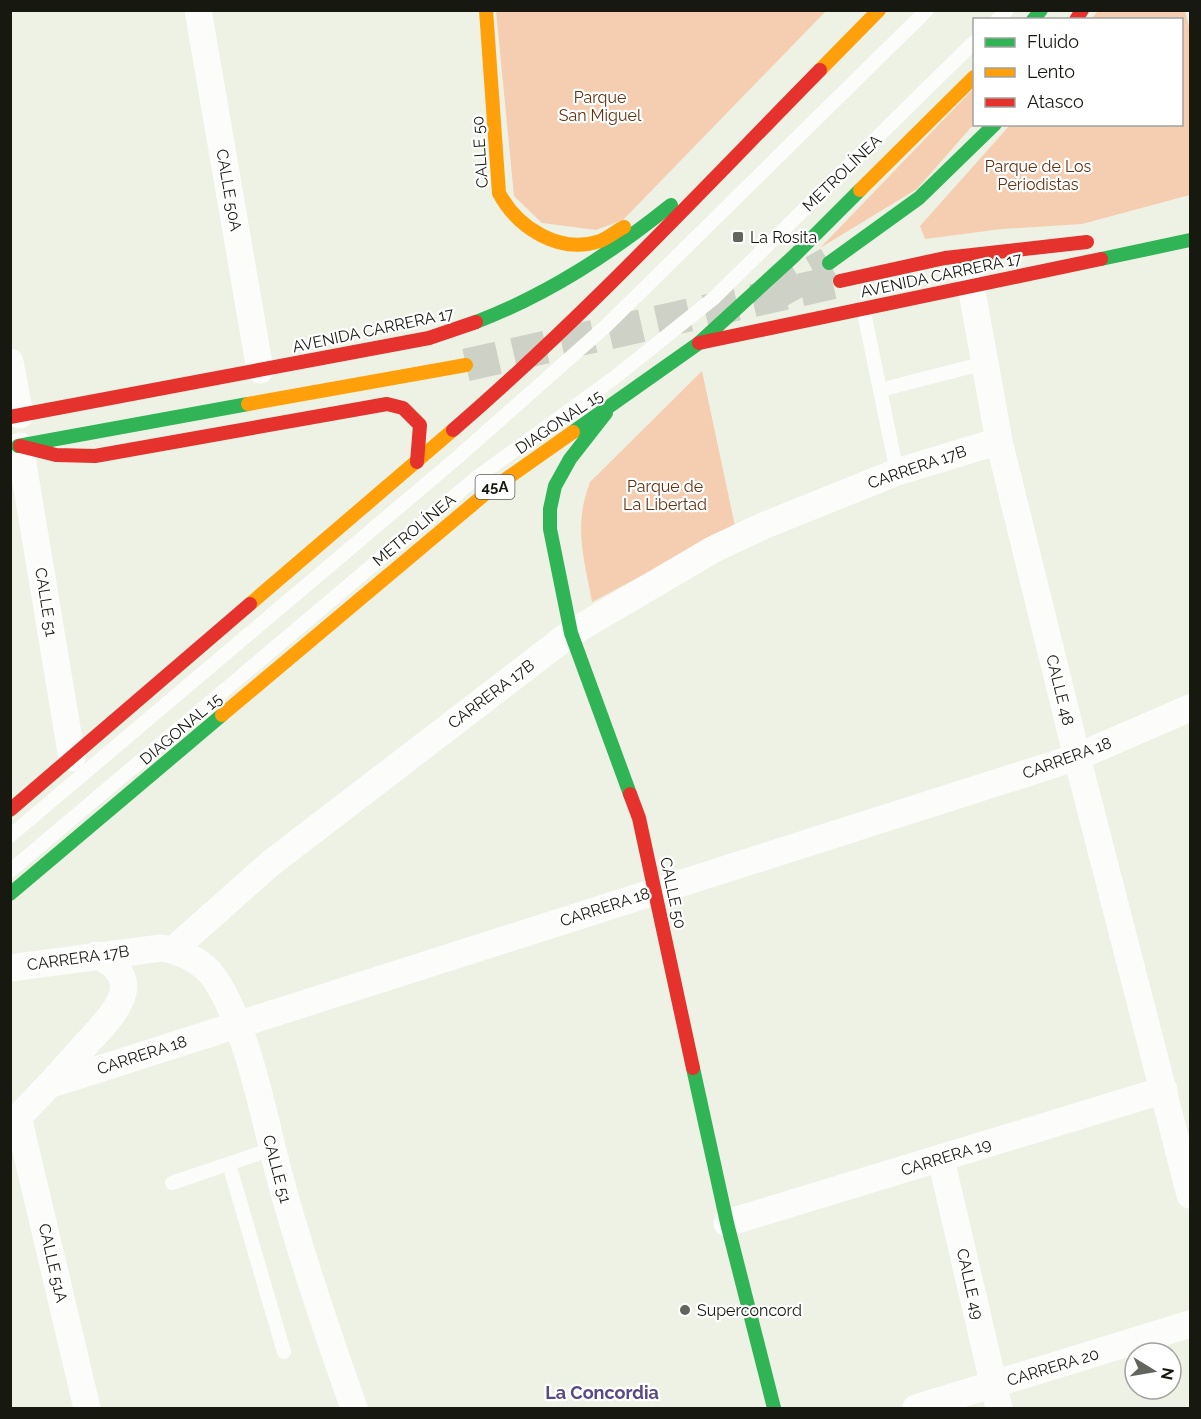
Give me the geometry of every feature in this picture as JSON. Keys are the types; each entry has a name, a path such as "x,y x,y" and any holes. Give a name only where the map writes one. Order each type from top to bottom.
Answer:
{"main road":[{"name":"CALLE 50","path":"486,10 499,194 508,212 527,230 543,238 578,244 600,241 671,195"},
{"path":"10,810 503,387 584,310 879,10"},
{"name":"DIAGONAL 15","path":"10,894 485,494 612,407 699,343 794,256 973,79"},
{"path":"829,263 919,198 993,126"},
{"name":"AVENIDA CARRERA 17","path":"15,416 429,338 503,314 576,275 627,241 758,133"},
{"path":"690,181 758,133"},
{"path":"840,281 945,258 1105,238"},
{"name":"AVENIDA CARRERA 17","path":"699,343 1188,241"},
{"path":"15,447 466,365"},
{"path":"15,447 56,455 96,456 387,404 403,408 420,425 417,462"},
{"name":"CALLE 50","path":"612,407 570,459 555,486 550,509 550,529 571,633 631,790 656,890 727,1223 774,1408"}],"street":[{"name":"CALLE 50A","path":"198,10 260,370"},
{"name":"CALLE 48","path":"971,286 999,441 1077,757 1191,1195"},
{"path":"10,362 15,416"},
{"name":"CARRERA 17B","path":"10,968 147,948 174,949 271,863 571,633 714,549 897,472 999,441"},
{"name":"CALLE 51","path":"15,447 72,758"},
{"name":"CARRERA 18","path":"49,1085 1077,757 1191,708"},
{"name":"CALLE 51","path":"174,949 199,964 214,977 238,1024 304,1266 354,1408"},
{"name":"CARRERA 18","path":"14,1122 117,1011 123,994 121,975 112,962 96,955"},
{"name":"CARRERA 19","path":"727,1223 1164,1090"},
{"name":"CALLE 51A","path":"14,1122 87,1408"},
{"name":"CALLE 49","path":"941,1159 996,1397"},
{"name":"CARRERA 20","path":"916,1408 996,1397 1191,1324"}],"lane":[{"name":"METROLÍNEA","path":"10,836 458,457 606,326 927,10"},
{"name":"METROLÍNEA","path":"10,871 456,495 614,378 714,298 973,44"},
{"path":"863,308 897,472"},
{"path":"880,390 985,363"},
{"path":"172,1183 272,1149"},
{"path":"229,1164 284,1352"}],"green space":[{"name":"Parque San Miguel","path":"496,11 826,11 623,220 596,230 542,223 514,196"},
{"name":"Parque de Los Periodistas","path":"1098,11 1185,11 1190,30 1190,195 1082,224 1002,229 925,239 920,226 1009,126 1183,126 1183,18 1092,18"},
{"path":"973,89 973,125 917,189 820,248"},
{"name":"Parque de La Libertad","path":"702,371 735,526 592,602 583,556 581,528 582,513 590,482"}],"tunnel":[{"path":"771,296 829,263"},
{"path":"466,365 840,281"}],"traffic: fast":[{"path":"1035,18 1041,10"},
{"path":"829,263 919,198 993,126"},
{"path":"573,432 699,343 794,256 860,190"},
{"path":"476,322 529,299 578,271 625,240 671,205"},
{"path":"1101,259 1190,240"},
{"path":"18,446 248,404"},
{"path":"606,413 570,459 555,486 550,509 550,529 571,633 630,794"},
{"path":"10,894 222,715"},
{"path":"693,1068 727,1223 774,1408"}],"traffic: slow":[{"path":"486,10 499,193 517,217 528,227 555,241 569,244 600,241 624,227"},
{"path":"820,70 879,10"},
{"path":"860,190 973,78"},
{"path":"248,404 466,365"},
{"path":"250,604 453,430"},
{"path":"222,715 485,494 573,432"}],"traffic: jam":[{"path":"1077,18 1082,10"},
{"path":"453,430 595,299 820,70"},
{"path":"840,281 945,258 1087,242"},
{"path":"699,343 1101,259"},
{"path":"10,417 429,338 476,322"},
{"path":"20,446 56,455 95,456 387,404 403,408 420,425 417,462"},
{"path":"10,810 250,604"},
{"path":"630,794 639,818 693,1068"}],"place":[{"name":"La Rosita","path":"738,237"},
{"name":"Superconcord","path":"685,1310"}],"district":[{"name":"La Concordia","path":"602,1392"}]}
